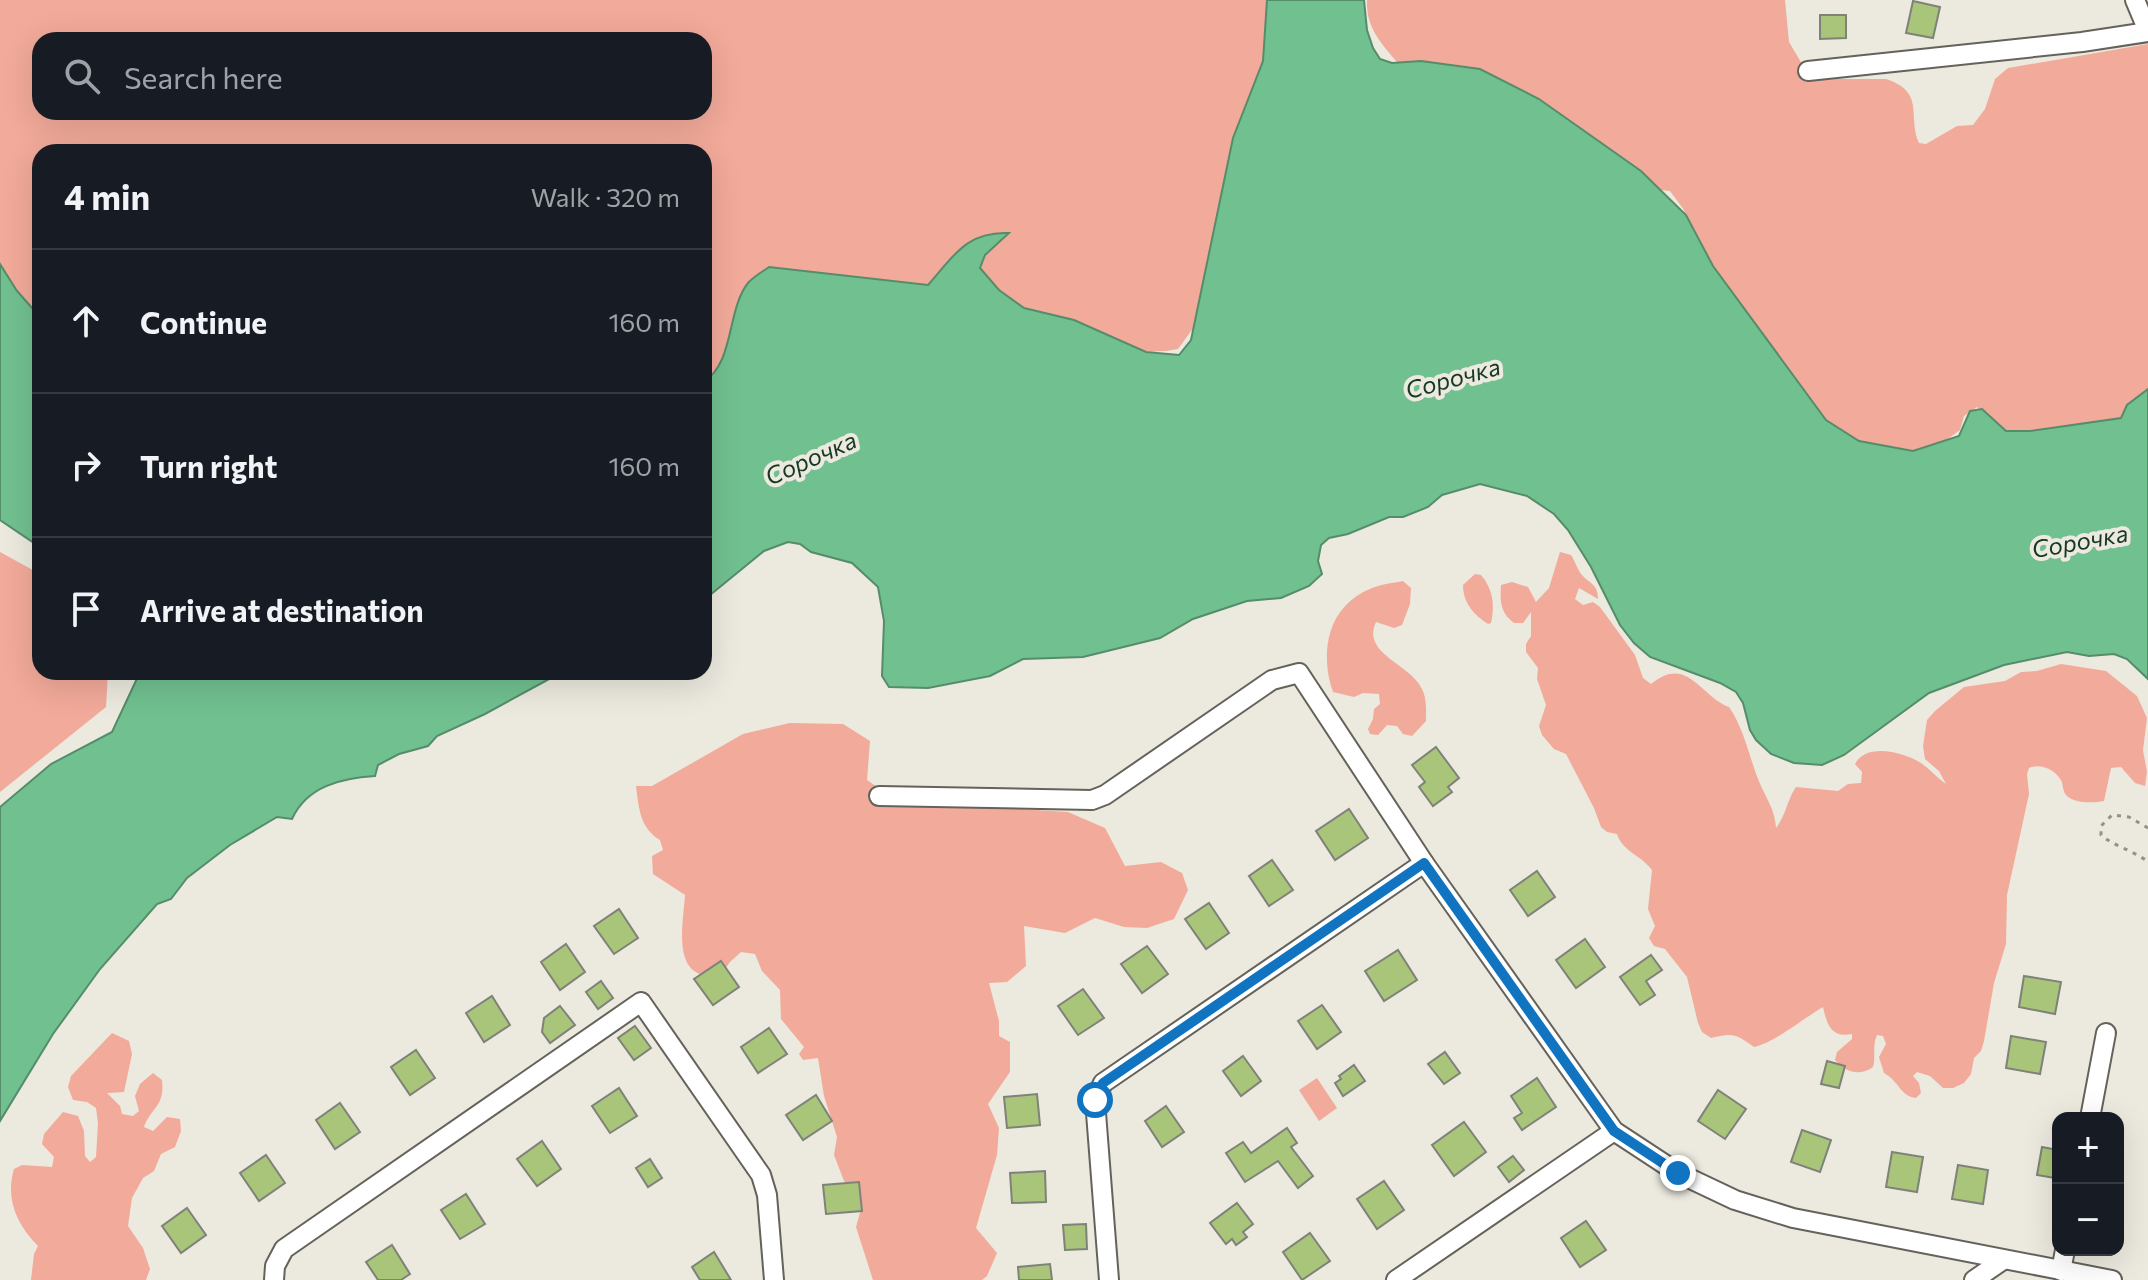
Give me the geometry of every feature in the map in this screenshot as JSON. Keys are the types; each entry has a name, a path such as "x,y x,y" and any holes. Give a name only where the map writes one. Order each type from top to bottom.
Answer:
{"street":[{"path":"1808,71 2082,42 2148,31 2135,0"},
{"path":"879,796 1092,800 1105,795 1272,680 1299,673 1424,863 1614,1131 1678,1173 1735,1200 1793,1218 2112,1280"},
{"path":"1109,1280 1095,1100 1103,1083 1424,863"},
{"path":"274,1280 275,1266 284,1249 641,1002 761,1175 767,1195 774,1280"},
{"path":"2091,1112 2106,1033"},
{"path":"1396,1280 1614,1131"},
{"path":"2061,1271 2064,1256"},
{"path":"1974,1280 2003,1260"}],"path":[{"path":"2148,828 2129,817 2112,815 2101,826 2101,835 2112,844 2138,854 2148,862"}],"shaded area":[{"path":"0,0 1274,0 1271,57 1207,309 1178,349 1151,351 1094,341 1037,317 960,277 712,398 712,144 32,144 32,320 0,278"},
{"path":"1367,0 1785,0 1789,42 1811,79 1886,79 1898,84 1911,98 1919,143 1926,144 1957,126 1973,125 1985,109 1995,79 2008,68 2148,44 2148,388 2126,429 2017,434 1994,427 1977,407 1964,416 1960,430 1927,454 1891,457 1819,424 1686,234 1684,210 1670,191 1653,189 1419,63 1397,62 1372,26"},
{"path":"0,552 32,570 32,680 108,680 106,707 0,792"},
{"path":"1560,552 1571,555 1581,573 1597,590 1598,599 1579,588 1575,599 1583,605 1593,602 1600,607 1635,655 1643,678 1651,684 1674,673 1684,675 1729,707 1773,811 1776,828 1796,787 1838,791 1848,784 1861,783 1862,772 1855,764 1868,753 1886,751 1905,755 1921,763 1946,784 1939,771 1925,759 1923,746 1927,720 1964,687 2005,681 2021,672 2061,664 2106,671 2137,696 2147,718 2143,750 2147,772 2145,786 2135,783 2121,767 2111,768 2104,801 2079,801 2066,795 2062,782 2052,771 2038,766 2029,768 2029,794 2007,895 2006,944 1994,983 1981,1051 1974,1058 1971,1074 1964,1083 1943,1088 1930,1076 1917,1072 1913,1076 1919,1083 1921,1093 1916,1098 1906,1095 1884,1073 1879,1057 1886,1044 1883,1036 1877,1035 1873,1067 1863,1072 1844,1068 1835,1060 1837,1052 1852,1039 1852,1034 1835,1032 1826,1020 1823,1007 1780,1035 1754,1047 1734,1035 1711,1038 1702,1032 1687,977 1665,949 1654,946 1649,938 1655,926 1648,909 1652,870 1623,845 1617,834 1601,827 1566,754 1554,749 1542,735 1539,726 1546,705 1537,679 1538,668 1526,652 1531,636 1531,612 1523,623 1514,623 1502,606 1501,585 1512,582 1528,587 1536,602 1549,588"},
{"path":"1475,574 1485,580 1492,598 1491,623 1488,624 1474,612 1465,597 1463,585"},
{"path":"1403,581 1411,588 1410,604 1402,625 1394,628 1376,622 1373,633 1381,651 1408,672 1422,689 1426,721 1412,736 1403,734 1397,726 1387,725 1378,735 1370,734 1368,729 1374,709 1380,704 1379,694 1363,693 1354,697 1333,692 1327,661 1331,631 1345,606 1357,596 1372,588"},
{"path":"790,723 843,724 870,741 867,780 897,801 1068,812 1105,828 1125,866 1161,862 1182,873 1188,890 1174,919 1147,928 1124,927 1095,918 1065,933 1024,926 1026,966 1007,982 989,983 999,1021 999,1036 1010,1042 1010,1072 988,1104 999,1128 997,1155 976,1228 997,1253 987,1276 982,1280 873,1280 856,1227 861,1209 854,1190 844,1181 834,1155 837,1137 824,1096 818,1058 803,1060 799,1054 804,1047 781,1019 780,990 762,971 755,954 741,952 721,975 694,971 683,950 685,895 653,874 652,856 663,850 660,840 648,830 642,817 636,786 652,786 743,734"},
{"path":"112,1033 129,1041 132,1054 124,1092 107,1093 120,1106 122,1114 133,1116 139,1111 135,1096 140,1084 153,1073 162,1080 162,1096 144,1127 153,1131 167,1117 180,1119 181,1131 175,1147 161,1154 154,1171 143,1178 132,1198 128,1226 143,1248 150,1269 146,1280 31,1280 38,1246 15,1211 11,1191 14,1169 22,1165 52,1167 54,1157 42,1144 44,1134 63,1112 78,1116 84,1131 85,1156 90,1162 96,1157 96,1108 87,1102 73,1100 68,1087 71,1076"},
{"path":"1317,1078 1337,1108 1319,1121 1299,1090"}],"water":[{"name":"Сорочка","path":"1267,0 1364,0 1367,30 1380,59 1392,63 1421,61 1480,69 1539,99 1641,171 1686,215 1713,266 1826,420 1859,441 1913,451 1959,436 1970,411 1982,409 2006,431 2030,431 2121,418 2127,405 2148,389 2148,679 2127,659 2114,654 2089,656 2067,652 2004,665 1929,693 1844,755 1822,765 1794,763 1771,754 1756,740 1736,692 1650,657 1634,643 1620,625 1591,567 1554,514 1527,496 1480,484 1442,495 1428,507 1403,517 1389,517 1348,534 1329,538 1321,545 1318,561 1322,574 1309,586 1281,598 1247,601 1193,619 1160,638 1083,657 1023,659 990,676 928,688 889,687 882,676 884,621 878,587 852,563 788,542 764,551 712,593 712,375 721,362 736,307 750,281 769,267 928,285 971,241 982,236 1009,233 985,255 980,268 999,290 1024,308 1074,320 1146,352 1179,355 1191,340 1233,138 1263,61"},
{"path":"0,264 32,308 32,542 0,520"},
{"path":"136,680 547,680 437,736 428,746 399,754 378,765 375,776 338,782 316,791 292,819 277,817 230,845 187,878 171,899 157,904 100,969 53,1034 0,1121 0,807 51,764 112,732"}],"building":[{"path":"1913,1 1940,7 1933,38 1906,33"},
{"path":"1820,15 1846,15 1846,38 1820,39"},
{"path":"1436,747 1459,778 1448,787 1452,792 1433,806 1419,787 1425,782 1412,765"},
{"path":"1349,809 1368,838 1335,860 1316,831"},
{"path":"1272,860 1293,890 1269,906 1249,876"},
{"path":"1537,871 1555,897 1528,916 1510,890"},
{"path":"1209,903 1229,933 1206,949 1185,919"},
{"path":"619,909 638,938 614,954 594,926"},
{"path":"1585,939 1605,967 1576,988 1556,960"},
{"path":"566,944 585,972 560,990 541,962"},
{"path":"1147,946 1168,974 1142,993 1121,964"},
{"path":"1398,950 1417,980 1384,1001 1365,971"},
{"path":"1651,955 1662,970 1646,981 1655,995 1640,1005 1620,977"},
{"path":"721,961 739,987 713,1005 694,979"},
{"path":"2024,976 2061,982 2055,1014 2019,1007"},
{"path":"601,981 613,998 598,1009 586,992"},
{"path":"1083,989 1104,1018 1078,1035 1058,1006"},
{"path":"492,996 510,1025 484,1042 466,1013"},
{"path":"1322,1005 1341,1032 1317,1049 1298,1021"},
{"path":"560,1006 575,1025 550,1043 542,1032 544,1018"},
{"path":"635,1026 651,1048 634,1060 618,1038"},
{"path":"769,1028 787,1054 758,1073 741,1047"},
{"path":"2011,1036 2046,1042 2040,1074 2006,1068"},
{"path":"416,1050 435,1078 410,1095 391,1067"},
{"path":"1445,1052 1460,1073 1444,1084 1428,1064"},
{"path":"1243,1056 1261,1081 1241,1096 1223,1071"},
{"path":"1827,1061 1845,1066 1839,1088 1821,1084"},
{"path":"1354,1065 1365,1081 1343,1096 1335,1083"},
{"path":"1537,1078 1556,1107 1522,1130 1514,1118 1522,1113 1511,1096"},
{"path":"619,1088 637,1116 610,1133 592,1106"},
{"path":"1718,1090 1746,1109 1725,1139 1698,1121"},
{"path":"1037,1094 1040,1125 1007,1128 1004,1097"},
{"path":"816,1095 832,1121 803,1140 786,1115"},
{"path":"340,1103 360,1132 335,1149 316,1120"},
{"path":"1166,1106 1184,1132 1162,1147 1145,1121"},
{"path":"1464,1122 1486,1152 1454,1176 1432,1145"},
{"path":"1287,1128 1297,1143 1291,1147 1313,1176 1298,1188 1278,1161 1245,1182 1226,1153 1243,1142 1251,1153"},
{"path":"1802,1130 1831,1140 1820,1172 1791,1162"},
{"path":"542,1141 561,1169 537,1186 517,1159"},
{"path":"2042,1147 2052,1149 2052,1178 2037,1175"},
{"path":"1892,1152 1923,1157 1917,1192 1886,1187"},
{"path":"266,1155 285,1183 259,1201 240,1173"},
{"path":"1513,1156 1524,1170 1509,1182 1498,1167"},
{"path":"650,1159 662,1178 648,1187 636,1168"},
{"path":"1958,1165 1988,1170 1983,1204 1952,1199"},
{"path":"1045,1171 1046,1202 1012,1203 1010,1173"},
{"path":"1384,1181 1404,1210 1377,1229 1357,1199"},
{"path":"859,1182 862,1211 826,1214 823,1185"},
{"path":"466,1194 485,1224 460,1239 441,1210"},
{"path":"1237,1203 1253,1224 1243,1232 1247,1237 1236,1245 1232,1239 1226,1244 1210,1223"},
{"path":"187,1208 206,1235 181,1253 162,1226"},
{"path":"1586,1221 1606,1250 1580,1267 1561,1238"},
{"path":"1086,1224 1087,1249 1065,1250 1063,1225"},
{"path":"1310,1233 1330,1261 1302,1280 1283,1252"},
{"path":"392,1245 410,1274 401,1280 378,1280 366,1262"},
{"path":"714,1252 731,1280 700,1280 692,1267"},
{"path":"1050,1264 1052,1280 1019,1280 1018,1267"}],"route":[{"path":"1095,1100 1103,1083 1424,863 1614,1131 1678,1173"}]}
